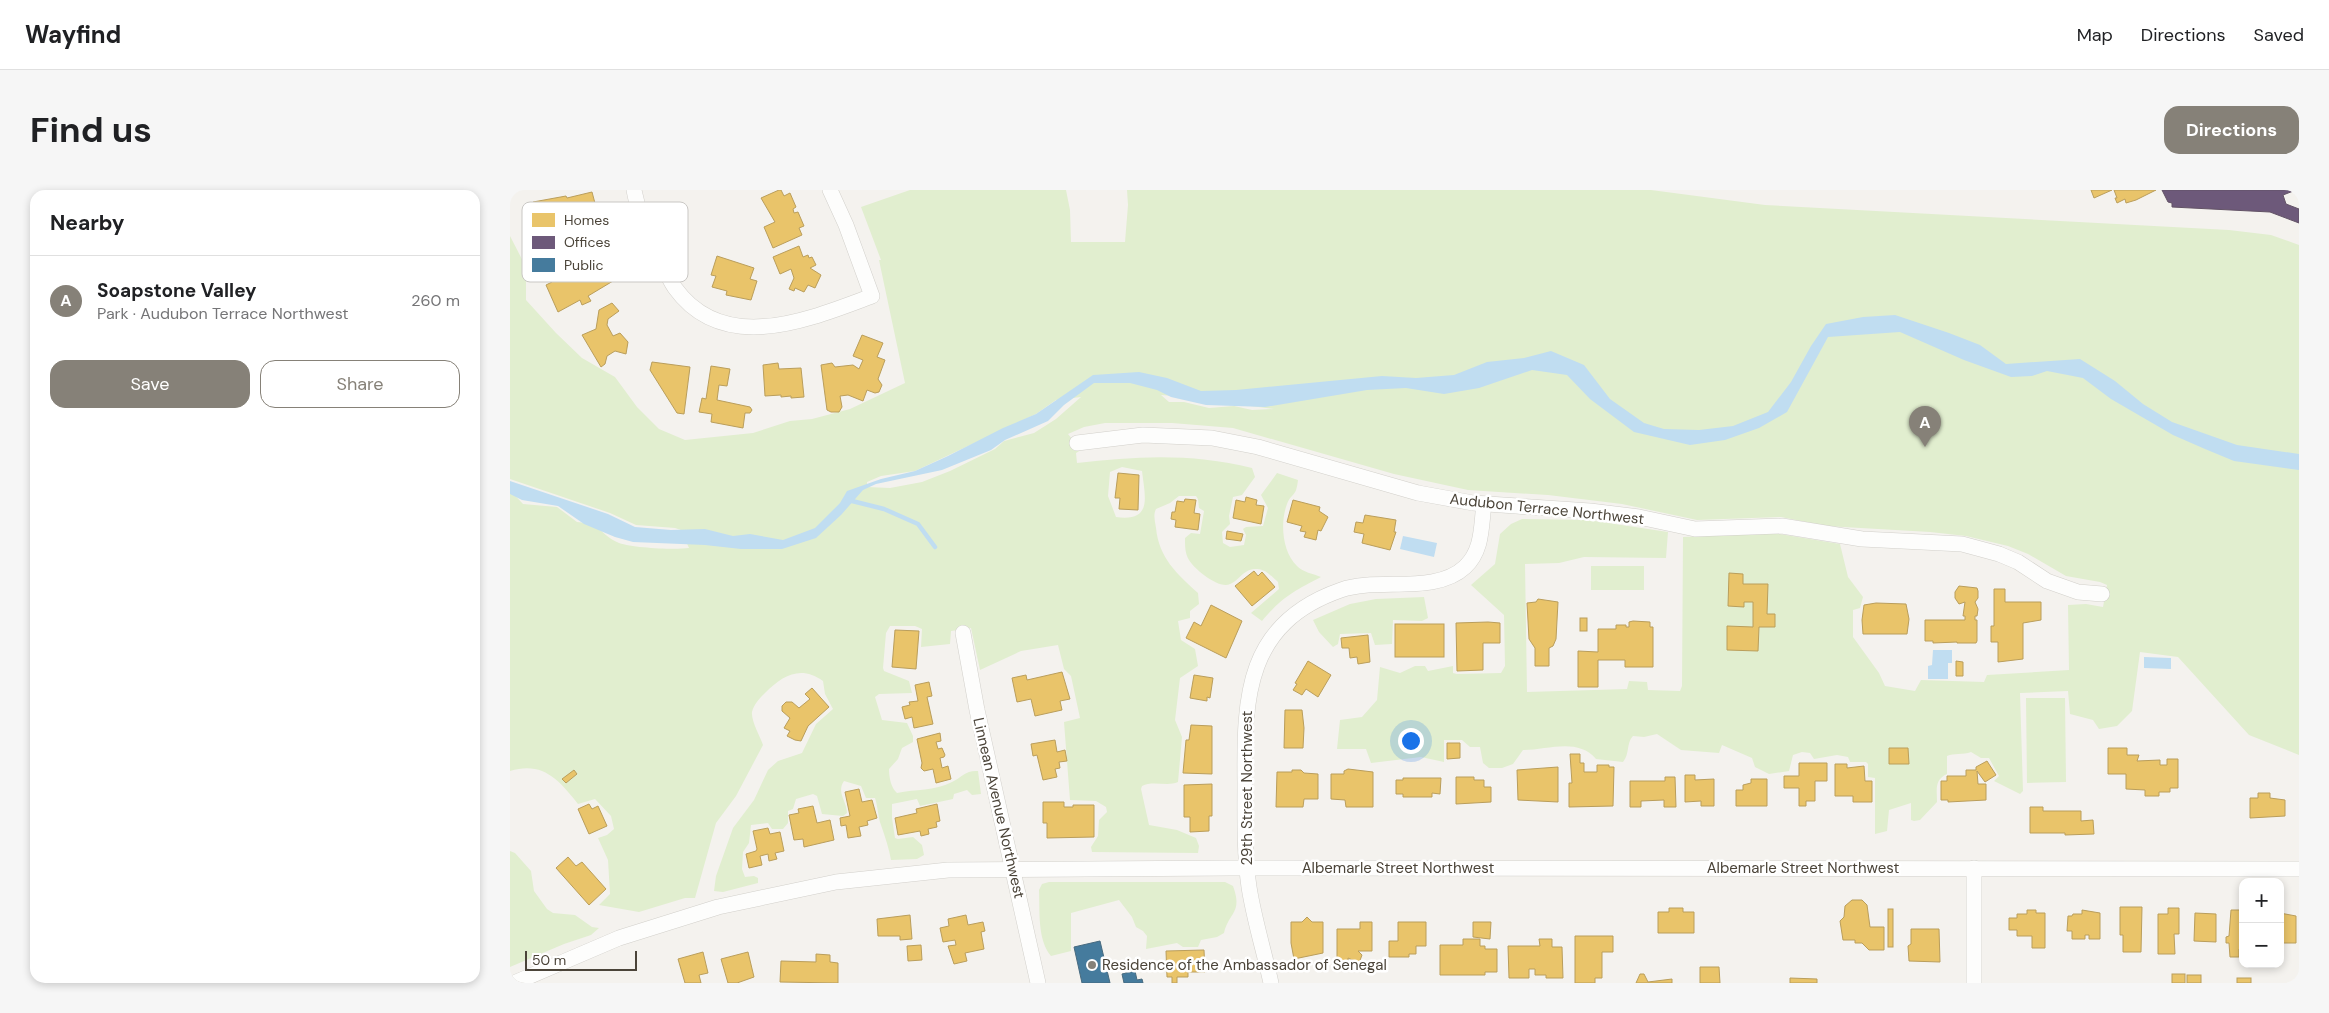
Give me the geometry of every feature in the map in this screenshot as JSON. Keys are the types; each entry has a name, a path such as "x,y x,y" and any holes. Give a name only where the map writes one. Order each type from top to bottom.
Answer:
{"street":[{"path":"634,190 638,202"},
{"path":"672,282 674,287 696,310 717,321 752,327 787,324 822,315 872,296 850,234 830,190"},
{"name":"Audubon Terrace Northwest","path":"1077,443 1143,436 1212,438 1267,449 1418,493 1484,504 1590,511 1639,517 1695,529 1782,526 1862,539 1962,544 1999,554 2055,584 2078,592 2102,594"},
{"name":"29th Street Northwest","path":"1271,983 1249,888 1245,844 1246,710 1252,678 1266,648 1280,630 1299,612 1327,596 1366,584 1414,583 1439,580 1459,572 1472,559 1480,543 1484,504"},
{"name":"Linnean Avenue Northwest","path":"963,633 974,698 1038,983"},
{"name":"Albemarle Street Northwest","path":"515,983 618,938 676,919 750,899 888,875 948,870 1247,868 2299,869"},
{"path":"1974,868 1974,983"}],"green space":[{"path":"910,190 1066,190 1070,210 1071,242 1125,242 1128,205 1127,190 1651,190 1765,205 2229,230 2271,235 2299,245 2299,755 2249,735 2178,657 2140,652 2132,711 2117,726 2099,729 2093,720 2070,714 2068,691 2020,693 2023,791 2020,794 1994,781 1999,776 1989,758 1981,758 1971,752 1950,755 1947,756 1947,774 1938,782 1937,802 1920,820 1911,820 1911,803 1889,810 1887,831 1875,834 1875,778 1868,777 1868,764 1866,762 1850,762 1848,757 1837,755 1814,759 1810,753 1802,752 1793,755 1789,771 1769,774 1755,767 1752,758 1722,745 1719,753 1681,750 1657,734 1644,737 1633,736 1629,742 1627,756 1623,762 1596,759 1589,752 1580,748 1562,746 1523,750 1513,764 1502,768 1489,768 1483,763 1480,747 1470,747 1462,740 1444,740 1444,762 1421,757 1371,763 1366,749 1337,749 1340,720 1362,717 1377,700 1380,667 1400,673 1415,666 1425,666 1428,671 1453,666 1453,673 1457,674 1501,673 1505,666 1504,615 1471,585 1495,564 1500,534 1511,524 1522,519 1588,520 1668,532 1666,558 1584,557 1559,563 1525,564 1527,692 1627,689 1629,681 1647,682 1648,690 1680,691 1682,686 1683,537 1774,533 1840,544 1848,577 1863,597 1860,608 1853,610 1853,637 1879,673 1885,686 1915,691 1921,680 1984,682 1987,675 2069,670 2068,605 2086,604 2103,607 2107,585 2066,576 2028,554 2008,546 1966,536 1826,526 1781,517 1697,520 1622,504 1548,495 1468,490 1394,474 1233,428 1172,423 1105,423 1084,427 1068,434 1081,450 1076,453 1077,463 1164,457 1208,460 1252,468 1255,477 1242,495 1233,497 1229,516 1230,524 1222,532 1223,543 1230,547 1244,545 1246,535 1243,529 1246,527 1263,526 1268,508 1261,495 1277,473 1298,480 1296,490 1289,500 1285,511 1283,528 1285,545 1292,560 1299,568 1321,577 1289,595 1262,621 1251,613 1279,589 1278,582 1271,575 1259,569 1252,569 1226,585 1208,578 1189,560 1185,547 1185,538 1191,533 1200,534 1204,511 1199,508 1196,496 1179,496 1170,503 1156,509 1154,518 1158,539 1165,557 1176,572 1198,593 1199,604 1190,611 1190,618 1178,621 1181,640 1195,649 1198,666 1180,678 1175,720 1182,737 1178,782 1146,784 1141,789 1149,825 1177,830 1196,838 1199,846 1198,853 1092,852 1091,847 1098,836 1099,820 1107,812 1106,807 1096,801 1070,800 1064,722 1080,718 1071,676 1064,669 1058,645 1021,651 980,670 971,628 951,631 950,644 921,647 922,629 915,626 890,626 886,633 883,668 884,671 909,681 912,693 879,694 875,697 882,720 907,723 913,736 913,742 902,748 898,759 889,769 893,788 897,793 932,788 952,782 967,773 978,771 981,794 972,795 967,790 954,794 953,799 920,806 917,799 892,804 895,838 913,837 922,845 924,855 917,859 891,860 875,798 866,798 861,786 844,781 841,793 847,813 843,816 822,814 817,796 813,794 796,799 793,809 788,811 788,823 783,829 772,829 768,823 751,825 749,843 743,852 742,869 745,877 754,876 758,878 758,883 723,892 714,891 716,876 733,828 754,800 768,770 778,761 802,753 816,724 833,709 825,694 823,681 807,674 792,674 779,681 754,706 752,712 753,720 763,745 736,796 716,823 695,898 685,898 639,912 599,905 610,894 608,860 598,838 607,835 614,829 611,816 595,799 578,804 557,780 541,771 522,769 510,771 510,490 523,504 557,507 577,522 595,524 606,535 619,543 654,548 689,548 681,530 636,525 610,513 510,479 510,236 522,259 522,282 526,282 526,300 582,358 615,377 637,407 659,429 685,440 753,433 790,421 812,419 850,409 905,383 879,260 881,260 861,207","holes":["1161,395 1274,409 1252,410 1234,406 1209,408 1184,402 1169,402","1081,397 1056,419 1034,433 1004,441 995,449 950,471 922,482 890,488 867,487 867,482 881,476 915,471 1036,414 1056,400","1122,467 1142,471 1144,506 1136,516 1128,518 1116,517 1108,496 1110,472"]},
{"path":"1591,566 1644,566 1644,590 1591,590"},
{"path":"1424,597 1428,618 1422,621 1393,620 1392,644 1375,645 1371,633 1340,634 1338,644 1333,647 1319,632 1313,620 1350,604 1376,599"},
{"path":"2026,698 2065,698 2066,782 2027,783"},
{"path":"510,851 515,853 531,871 534,891 547,909 553,913 575,915 592,927 599,928 591,935 564,944 510,967"},
{"path":"1049,882 1225,882 1233,886 1237,902 1224,933 1217,937 1201,940 1198,947 1183,947 1177,943 1146,949 1147,936 1136,927 1132,917 1119,900 1071,913 1071,951 1051,956 1041,933 1039,890 1042,884"}],"water":[{"path":"1895,315 1980,345 2006,364 2080,359 2115,381 2143,404 2172,422 2237,445 2299,454 2299,470 2234,461 2205,449 2173,435 2111,399 2083,378 2047,371 2032,376 2011,377 1964,360 1900,332 1828,337 1787,412 1759,428 1725,440 1690,445 1634,432 1590,399 1567,375 1532,370 1479,388 1444,394 1406,388 1367,390 1265,407 1206,405 1171,397 1157,390 1130,383 1094,383 1064,405 1048,421 1005,440 991,450 942,470 876,484 863,490 841,515 816,538 782,549 741,549 705,545 633,542 615,537 584,524 558,506 522,500 510,494 510,481 608,514 635,527 671,530 705,529 733,536 750,534 783,540 815,528 840,503 847,491 881,479 915,471 948,456 1003,428 1036,414 1093,375 1139,372 1167,378 1201,391 1236,390 1382,376 1416,378 1454,375 1487,362 1524,358 1551,351 1584,365 1610,399 1644,423 1664,429 1699,430 1733,426 1768,412 1791,382 1826,324 1863,317"},
{"path":"1403,536 1437,543 1434,557 1400,549"},
{"path":"1933,650 1952,650 1952,663 1948,663 1948,679 1928,679 1928,666 1932,665"},
{"path":"2144,657 2171,658 2171,669 2144,668"}],"building: Homes":[{"path":"781,190 784,196 790,193 796,207 793,209 794,213 798,212 804,226 799,228 802,235 773,248 764,227 775,222 761,198"},
{"path":"2091,190 2112,190 2094,198"},
{"path":"2114,190 2156,190 2136,200 2126,203 2125,199 2117,203"},
{"path":"592,192 595,202 533,202 566,196 567,198"},
{"path":"799,246 803,257 808,255 809,258 812,257 816,265 810,268 821,275 815,288 808,285 804,292 795,288 794,291 789,289 794,278 791,269 780,274 773,257"},
{"path":"717,256 754,268 750,279 757,281 751,300 726,295 727,291 712,287 716,276 711,275"},
{"path":"552,282 611,282 588,296 591,301 582,305 580,300 558,312 546,285"},
{"path":"612,303 619,311 608,319 607,325 613,336 620,333 628,342 626,354 615,351 607,356 605,364 601,367 582,335 596,329 599,310"},
{"path":"862,335 883,343 877,357 885,360 878,379 882,385 879,392 875,393 867,390 863,401 848,395 840,396 842,407 839,412 831,412 827,410 821,365 832,363 835,367 853,365 859,369 863,360 853,356"},
{"path":"652,362 690,367 684,414 677,413 650,370"},
{"path":"778,363 779,369 801,368 804,397 765,396 763,365"},
{"path":"711,366 730,369 727,386 719,385 717,400 750,407 752,410 750,413 745,413 743,428 711,422 712,414 699,412 702,398 706,399"},
{"path":"1118,473 1139,475 1138,510 1119,509 1120,498 1115,498"},
{"path":"1246,497 1257,500 1256,505 1264,506 1261,524 1233,518 1236,500 1245,502"},
{"path":"1185,499 1196,500 1194,513 1200,514 1198,530 1175,527 1176,520 1171,519 1172,512 1175,512 1177,501 1184,502"},
{"path":"1293,500 1320,507 1319,511 1328,517 1321,531 1318,530 1316,540 1304,537 1306,532 1300,531 1302,526 1287,522"},
{"path":"1365,515 1396,520 1394,532 1396,532 1390,550 1362,543 1364,534 1354,532 1356,522 1363,523"},
{"path":"1227,531 1243,534 1241,541 1226,539"},
{"path":"1254,571 1258,576 1262,572 1275,587 1252,606 1235,586"},
{"path":"1729,573 1743,574 1743,584 1768,584 1767,614 1775,614 1775,627 1759,627 1758,651 1727,650 1727,626 1753,627 1753,602 1744,602 1744,607 1728,606"},
{"path":"1959,586 1977,588 1978,591 1978,598 1975,602 1978,609 1977,616 1975,616 1975,620 1977,620 1976,643 1933,643 1933,641 1925,641 1925,620 1965,620 1965,616 1963,616 1965,602 1959,604 1955,598 1955,592"},
{"path":"1994,589 2005,589 2005,602 2041,602 2041,620 2023,623 2023,659 1998,662 1998,642 1991,642 1991,626 1994,626"},
{"path":"1538,599 1558,602 1556,639 1553,646 1549,648 1549,666 1535,666 1535,648 1529,639 1527,603 1536,602"},
{"path":"1876,603 1906,604 1909,619 1907,634 1863,634 1864,605"},
{"path":"1211,605 1242,621 1226,658 1186,638 1194,622 1201,626"},
{"path":"1580,618 1587,618 1587,631 1580,631"},
{"path":"1629,622 1650,622 1650,627 1653,627 1653,667 1625,667 1625,660 1598,660 1598,687 1578,687 1578,651 1598,652 1598,629 1616,629 1616,625 1626,625 1626,627 1629,627"},
{"path":"1456,623 1500,623 1500,643 1483,643 1483,670 1457,671"},
{"path":"1395,624 1444,624 1444,657 1395,657"},
{"path":"895,630 919,631 916,669 892,667"},
{"path":"1368,635 1370,662 1358,664 1357,657 1350,658 1349,648 1342,648 1341,638"},
{"path":"1308,661 1331,675 1318,697 1306,689 1302,695 1293,690"},
{"path":"1956,661 1963,662 1963,676 1956,676"},
{"path":"1062,672 1070,699 1060,701 1062,710 1035,716 1031,699 1017,702 1012,678 1026,675 1027,680"},
{"path":"1194,675 1213,678 1210,698 1207,697 1207,701 1190,698"},
{"path":"929,682 932,696 927,697 933,724 914,728 912,717 905,719 902,707 910,705 909,702 918,701 915,685"},
{"path":"812,688 829,707 808,726 801,741 795,740 787,736 790,731 784,728 790,718 782,711 782,706 786,702 792,702 799,708 810,699 805,694"},
{"path":"1285,710 1302,710 1304,728 1303,748 1284,748"},
{"path":"1191,725 1212,726 1212,774 1183,773 1186,740 1189,740"},
{"path":"940,733 941,741 936,742 938,749 942,748 945,755 940,758 942,768 948,766 951,779 936,783 933,769 924,771 921,768 922,763 917,739"},
{"path":"1055,740 1057,752 1065,750 1067,761 1059,762 1060,768 1055,769 1057,777 1043,780 1037,755 1033,756 1031,744"},
{"path":"1447,743 1460,743 1460,758 1447,759"},
{"path":"1889,748 1908,748 1909,764 1889,764"},
{"path":"2108,748 2127,748 2127,755 2139,755 2137,761 2160,760 2160,765 2167,765 2167,759 2178,759 2178,788 2170,788 2170,792 2159,792 2159,796 2145,796 2145,790 2126,789 2126,774 2108,774"},
{"path":"1570,754 1580,754 1580,763 1584,763 1584,772 1597,772 1597,765 1614,767 1613,806 1569,807 1569,783 1572,783"},
{"path":"1987,761 1996,775 1985,782 1977,771 1978,784 1986,784 1986,800 1948,802 1948,800 1941,800 1941,781 1947,781 1947,776 1966,776 1966,770 1976,770 1976,767"},
{"path":"1799,763 1827,763 1827,781 1815,781 1815,801 1806,801 1806,806 1799,806 1799,788 1784,788 1784,776 1799,776"},
{"path":"1835,764 1847,764 1847,768 1864,766 1865,781 1872,781 1872,802 1853,802 1853,796 1835,796"},
{"path":"1558,767 1558,802 1518,800 1517,770"},
{"path":"1348,769 1373,772 1373,807 1346,807 1345,800 1331,799 1331,774 1344,774 1344,771"},
{"path":"574,770 577,774 566,783 562,779"},
{"path":"1292,770 1318,774 1318,799 1304,799 1303,807 1276,807 1277,772 1292,772"},
{"path":"1685,775 1695,775 1695,780 1714,779 1714,806 1701,806 1701,801 1685,802"},
{"path":"1456,777 1474,777 1474,780 1484,780 1484,787 1491,787 1491,802 1456,804"},
{"path":"1665,777 1675,777 1676,807 1664,807 1664,800 1641,801 1641,807 1630,807 1630,781 1665,781"},
{"path":"1403,778 1441,778 1440,794 1432,793 1432,797 1403,797 1403,794 1396,794 1396,780 1403,780"},
{"path":"1751,779 1767,779 1767,806 1736,806 1736,790 1743,790 1743,785 1751,783"},
{"path":"1212,784 1212,816 1209,816 1209,831 1190,832 1190,817 1184,817 1184,785"},
{"path":"859,789 862,802 872,800 877,818 867,821 868,825 859,827 861,836 848,838 846,825 841,826 840,818 850,816 845,792"},
{"path":"2258,793 2270,793 2270,798 2285,800 2285,816 2250,818 2250,798 2258,798"},
{"path":"1043,802 1064,802 1064,807 1094,805 1094,837 1047,838 1047,823 1043,823"},
{"path":"589,804 592,809 598,806 607,826 589,834 578,809"},
{"path":"937,804 940,821 936,822 937,827 928,829 929,834 921,836 920,831 898,835 895,818 917,813 916,809"},
{"path":"813,806 817,823 830,820 834,840 804,847 803,839 794,840 789,815 799,813 798,809"},
{"path":"2030,807 2043,807 2043,811 2081,811 2081,821 2093,820 2094,834 2030,833"},
{"path":"768,828 770,834 780,832 784,851 775,853 777,859 769,861 768,854 760,856 762,865 749,868 746,854 757,849 753,831"},
{"path":"568,857 576,866 582,862 606,889 589,905 556,868"},
{"path":"1852,900 1862,900 1867,905 1870,927 1884,927 1884,950 1869,950 1862,943 1855,943 1855,940 1843,940 1840,921 1844,917 1845,906"},
{"path":"2120,907 2142,907 2141,952 2123,952 2123,935 2120,935"},
{"path":"1669,908 1683,908 1683,912 1694,912 1694,933 1658,933 1658,912 1669,912"},
{"path":"2168,908 2179,908 2179,934 2174,934 2175,954 2158,954 2158,914 2168,914"},
{"path":"1888,909 1893,909 1893,947 1888,947"},
{"path":"2027,910 2045,913 2045,948 2032,948 2032,936 2017,936 2017,930 2009,930 2009,918 2017,918 2017,914 2027,914"},
{"path":"2082,910 2100,913 2100,939 2089,939 2089,935 2085,935 2085,939 2072,939 2072,931 2067,931 2068,916 2082,914"},
{"path":"2231,910 2239,910 2239,957 2230,957 2229,943 2226,943 2226,937 2229,936"},
{"path":"2195,913 2216,914 2216,942 2194,941"},
{"path":"2284,914 2296,916 2296,943 2284,943"},
{"path":"910,915 912,939 900,940 900,936 878,936 877,919"},
{"path":"966,915 968,925 983,922 985,931 981,932 984,949 965,953 967,961 954,964 948,946 956,945 955,940 943,942 940,928 949,926 948,919"},
{"path":"1307,917 1312,922 1323,922 1323,953 1294,959 1291,943 1291,922 1302,922"},
{"path":"1360,922 1372,922 1372,951 1358,951 1362,955 1359,963 1348,958 1348,968 1337,968 1337,929 1360,929"},
{"path":"1398,922 1426,922 1426,946 1416,946 1416,954 1409,954 1409,957 1389,957 1389,941 1398,941"},
{"path":"1473,922 1491,922 1490,939 1473,937"},
{"path":"1911,929 1939,929 1940,962 1909,961 1908,946 1911,944"},
{"path":"1575,936 1613,936 1613,952 1602,952 1602,978 1595,978 1595,983 1575,983"},
{"path":"1463,939 1480,939 1480,946 1485,946 1485,949 1497,949 1497,972 1485,972 1485,975 1440,975 1440,945 1463,945"},
{"path":"1539,939 1552,939 1552,947 1562,947 1563,978 1546,978 1546,975 1535,975 1535,969 1529,969 1529,978 1509,978 1508,946 1540,946"},
{"path":"921,945 922,960 908,961 907,946"},
{"path":"1204,950 1205,972 1188,972 1188,977 1177,977 1177,983 1172,983 1172,977 1167,977 1166,951"},
{"path":"703,952 708,973 699,975 701,983 685,983 678,959"},
{"path":"748,952 754,977 737,983 728,983 721,959"},
{"path":"816,954 830,955 830,962 838,963 838,983 780,982 781,961 816,962"},
{"path":"1700,967 1719,967 1720,983 1700,983"},
{"path":"1640,974 1644,974 1648,982 1672,979 1672,983 1636,983"},
{"path":"2172,974 2185,974 2185,983 2172,983"},
{"path":"2187,975 2201,975 2201,983 2187,983"},
{"path":"1790,978 1817,979 1817,983 1790,983"},
{"path":"2237,978 2251,978 2251,983 2237,983"}],"building: Offices":[{"path":"2162,190 2296,190 2283,195 2286,204 2299,209 2299,223 2270,212 2172,207 2172,203 2168,202"}],"building: Public":[{"name":"Residence of the Ambassador of Senegal","path":"1100,941 1110,983 1082,983 1074,947"},
{"name":"Residence of the Ambassador of Senegal","path":"1135,971 1137,980 1142,979 1143,983 1124,983 1122,974"}],"waterway":[{"path":"848,500 884,509 918,524 935,547"}],"place":[{"name":"Soapstone Valley","path":"1925,447"},
{"name":"Residence of the Ambassador of Senegal","path":"1092,965"}]}
